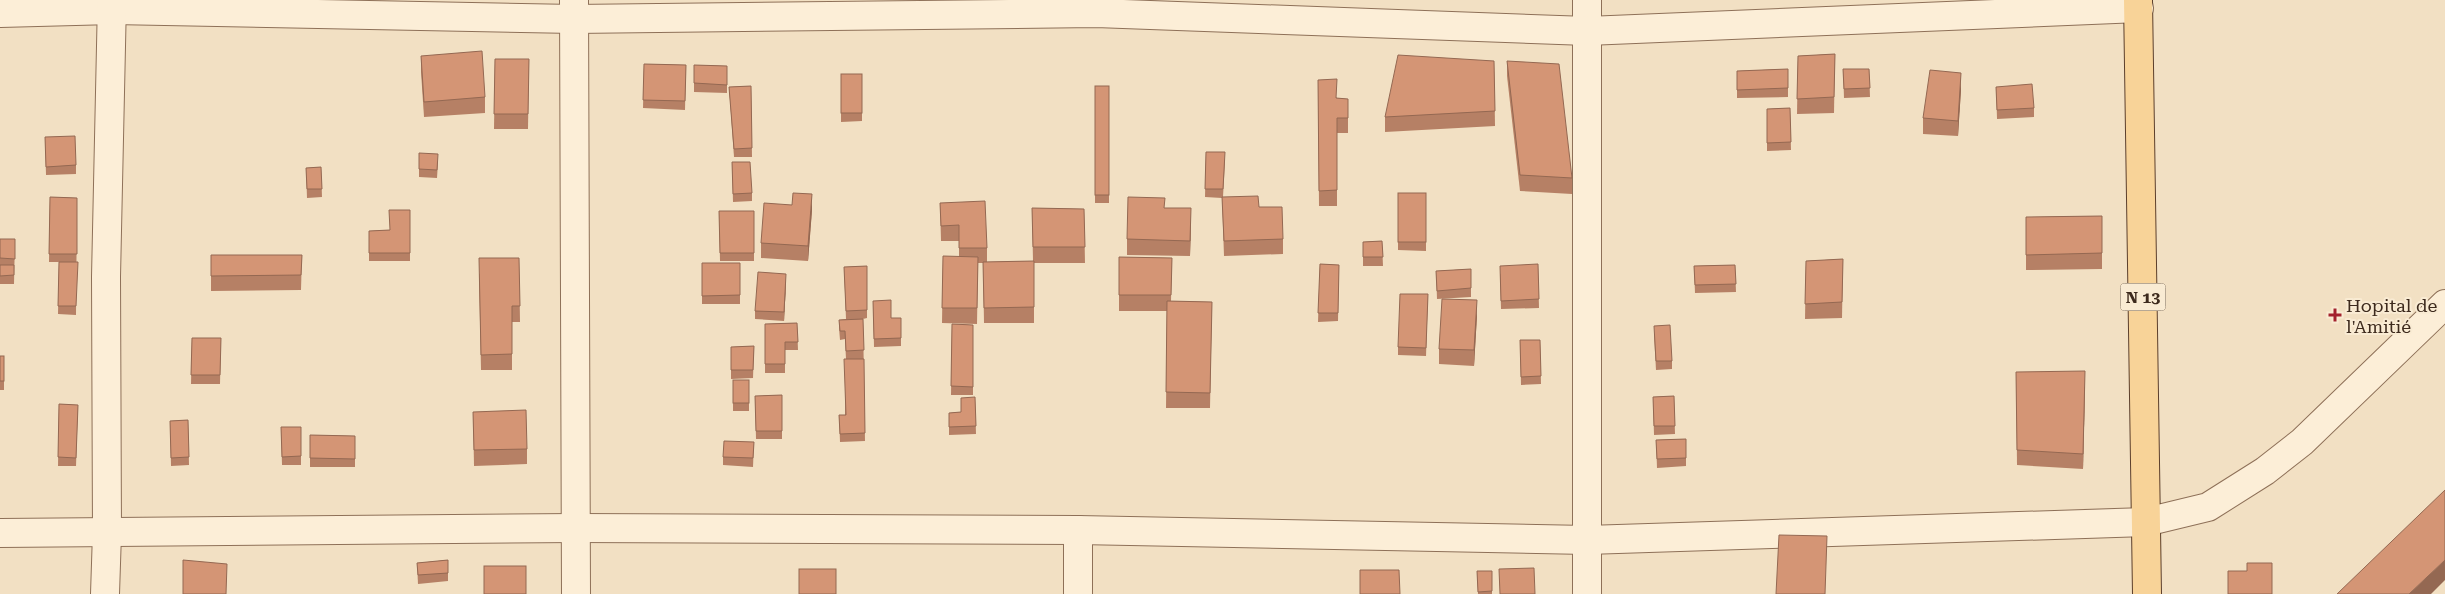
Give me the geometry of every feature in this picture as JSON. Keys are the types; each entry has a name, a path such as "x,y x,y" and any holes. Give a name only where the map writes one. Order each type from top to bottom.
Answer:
{"main road":[{"name":"N 13","path":"2139,4 2147,594"}],"street":[{"path":"1587,0 1587,594"},
{"path":"0,13 112,5 574,10 1096,6 1586,31 2139,4"},
{"path":"105,594 107,533 106,277 112,5"},
{"path":"574,10 576,594"},
{"path":"0,534 576,528 1078,530 1587,540 2146,522 2208,507 2265,471 2302,442 2445,304"},
{"path":"1078,530 1078,594"}],"building":[{"path":"482,51 485,97 424,102 421,56"},
{"path":"1835,54 1834,97 1797,99 1798,56"},
{"path":"1398,55 1494,61 1495,111 1385,117"},
{"path":"495,59 529,59 528,114 494,114"},
{"path":"1507,61 1559,64 1572,178 1520,175"},
{"path":"644,64 686,65 685,101 643,100"},
{"path":"694,65 727,66 727,85 694,83"},
{"path":"1788,69 1788,88 1737,90 1737,71"},
{"path":"1843,69 1869,69 1870,88 1844,89"},
{"path":"1930,70 1961,73 1958,121 1923,118"},
{"path":"841,74 862,74 862,113 841,113"},
{"path":"1337,79 1336,98 1348,99 1348,118 1337,118 1337,190 1319,191 1318,80"},
{"path":"2032,84 2034,108 1997,110 1996,87"},
{"path":"751,86 752,148 734,149 729,87"},
{"path":"1095,86 1109,86 1109,195 1095,195"},
{"path":"1790,108 1791,142 1767,143 1767,109"},
{"path":"75,136 76,165 46,167 45,137"},
{"path":"1206,152 1225,152 1223,189 1205,189"},
{"path":"419,153 438,154 437,170 419,169"},
{"path":"732,162 750,162 752,193 733,194"},
{"path":"321,167 322,189 307,189 306,168"},
{"path":"793,193 812,194 808,246 761,243 764,203 792,205"},
{"path":"1398,193 1426,193 1426,242 1398,242"},
{"path":"1258,196 1259,207 1282,207 1283,239 1224,241 1222,197"},
{"path":"50,197 77,198 77,254 49,254"},
{"path":"1128,197 1165,198 1164,208 1191,208 1190,241 1127,239"},
{"path":"985,201 987,248 959,248 959,225 941,226 940,203"},
{"path":"1032,208 1084,209 1085,247 1033,247"},
{"path":"389,210 410,210 410,253 369,253 369,231 390,230"},
{"path":"719,211 754,211 754,253 720,253"},
{"path":"2102,216 2102,253 2026,255 2026,217"},
{"path":"0,239 15,239 15,259 0,258"},
{"path":"1382,241 1383,257 1363,257 1363,242"},
{"path":"211,255 302,255 301,275 211,276"},
{"path":"943,256 978,257 977,308 942,308"},
{"path":"1119,257 1172,258 1171,295 1119,295"},
{"path":"479,258 519,258 520,306 512,306 512,354 481,355"},
{"path":"1843,259 1842,302 1805,304 1806,261"},
{"path":"1034,261 1034,307 984,308 983,262"},
{"path":"59,262 78,262 76,306 58,306"},
{"path":"702,263 740,263 740,295 702,296"},
{"path":"1320,264 1339,265 1338,313 1318,313"},
{"path":"1538,264 1539,299 1501,301 1500,266"},
{"path":"0,265 14,265 14,275 0,276"},
{"path":"1735,265 1736,284 1695,285 1694,266"},
{"path":"867,266 867,310 846,311 844,267"},
{"path":"1471,269 1471,288 1437,291 1436,271"},
{"path":"758,272 786,274 784,312 755,311"},
{"path":"1400,294 1428,294 1426,348 1398,347"},
{"path":"1442,299 1477,300 1474,350 1439,349"},
{"path":"891,300 891,318 901,318 901,338 874,339 873,301"},
{"path":"1167,301 1212,302 1210,393 1166,392"},
{"path":"863,319 864,350 846,351 845,331 840,331 839,320"},
{"path":"797,323 798,342 785,342 785,364 765,364 765,324"},
{"path":"952,324 973,325 973,387 951,386"},
{"path":"1670,325 1672,361 1656,361 1654,326"},
{"path":"192,338 221,338 220,375 191,375"},
{"path":"1520,340 1540,340 1541,376 1521,377"},
{"path":"754,346 753,370 731,370 731,347"},
{"path":"0,356 4,356 4,381 0,381"},
{"path":"844,359 864,359 865,433 840,434 839,415 846,415"},
{"path":"2085,371 2083,454 2017,450 2016,372"},
{"path":"733,380 749,380 749,403 733,403"},
{"path":"782,395 782,431 756,431 755,396"},
{"path":"1674,396 1675,426 1654,426 1653,397"},
{"path":"975,397 976,426 949,427 949,413 961,412 961,398"},
{"path":"59,404 78,405 76,458 58,457"},
{"path":"526,410 527,449 474,450 473,412"},
{"path":"188,420 189,457 171,458 170,421"},
{"path":"281,427 301,427 301,456 282,457"},
{"path":"310,435 355,436 355,459 310,458"},
{"path":"1686,439 1686,458 1657,459 1656,440"},
{"path":"724,441 754,442 753,458 723,457"},
{"path":"2445,490 2445,560 2409,594 2337,594"},
{"path":"1779,535 1827,536 1825,594 1776,594"},
{"path":"183,560 227,564 226,594 183,594"},
{"path":"448,560 448,573 418,575 417,563"},
{"path":"2247,563 2272,563 2272,594 2228,594 2228,571 2247,571"},
{"path":"484,566 526,566 526,594 484,594"},
{"path":"1534,568 1535,594 1500,594 1499,569"},
{"path":"799,569 836,569 836,594 799,594"},
{"path":"1360,570 1399,570 1400,594 1360,594"},
{"path":"1477,571 1492,571 1492,591 1478,592"}],"place":[{"name":"Hopital de l'Amitié","path":"2335,315"}]}
